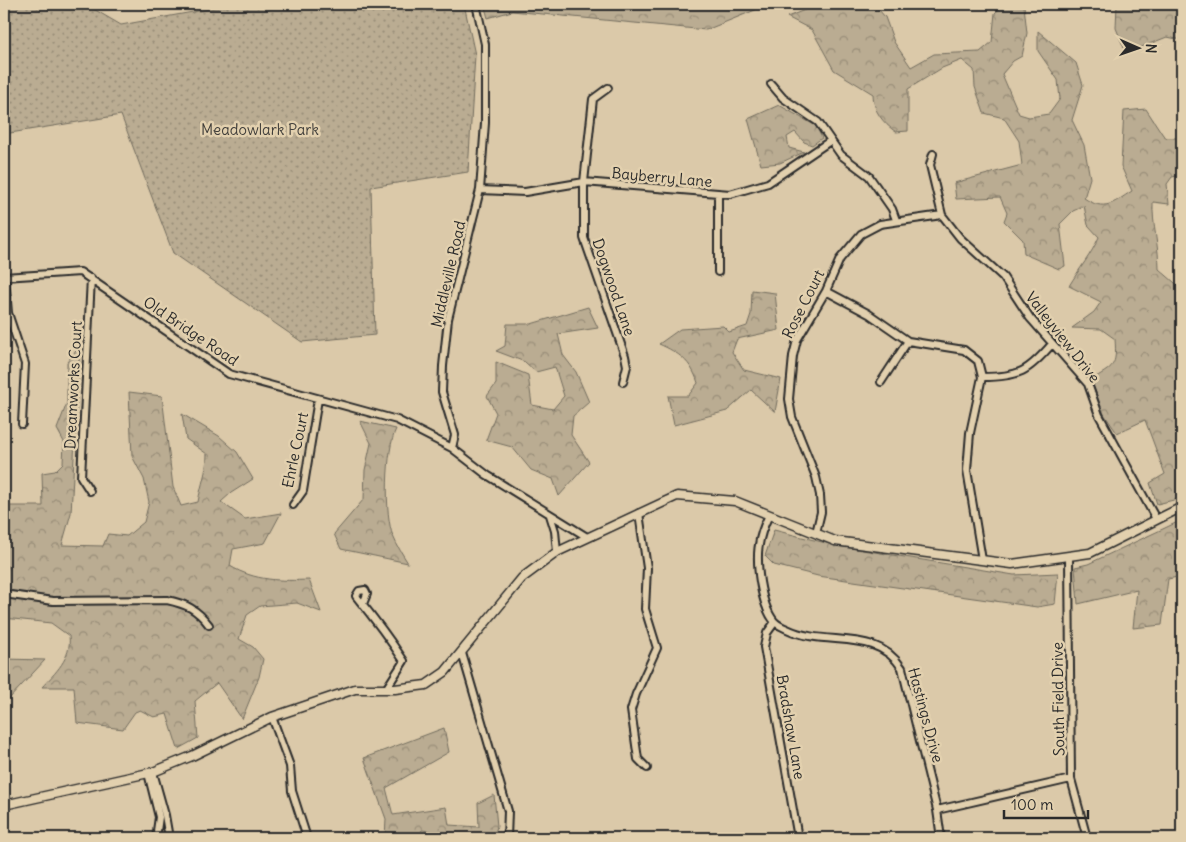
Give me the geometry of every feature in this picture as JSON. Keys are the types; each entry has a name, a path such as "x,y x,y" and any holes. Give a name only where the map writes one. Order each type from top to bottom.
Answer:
{"main road":[{"path":"4,805 150,772 192,756 272,717 355,689 386,689 426,685 445,672 522,578 557,552 677,496 735,501 835,541 1012,564 1090,553 1182,506"}],"street":[{"name":"Middleville Road","path":"452,448 455,435 442,392 443,366 448,319 480,190 485,116 485,44 476,4"},
{"path":"771,84 783,98 818,122 841,155 869,176 892,208 896,220"},
{"name":"Dogwood Lane","path":"608,88 593,99 584,182 584,238 625,356 626,366 623,382"},
{"name":"Bayberry Lane","path":"480,190 525,192 584,182 718,194 742,192 768,183 830,141"},
{"name":"Valleyview Drive","path":"933,154 930,165 942,214 960,238 1003,277 1030,318 1088,384 1099,415 1156,519"},
{"path":"718,194 718,272"},
{"name":"Rose Court","path":"816,533 821,512 820,495 816,477 792,417 789,399 793,356 797,340 826,292 840,259 861,234 880,224 896,220 942,214"},
{"name":"Old Bridge Road","path":"4,277 80,272 229,374 397,420 452,448"},
{"path":"4,277 8,313 24,364 22,424"},
{"name":"Dreamworks Court","path":"90,491 81,477 91,278"},
{"path":"826,292 870,314 908,341 964,350 978,361 982,377 970,433 967,470 982,560"},
{"path":"880,382 908,341"},
{"path":"982,377 1016,375 1034,365 1052,344"},
{"name":"Ehrle Court","path":"292,505 303,491 318,399"},
{"path":"452,448 488,475 587,537"},
{"path":"639,513 647,568 645,609 657,648 636,694 631,710 638,759 647,768"},
{"path":"550,515 555,531 557,552"},
{"path":"769,515 760,533 757,560 762,595 775,622"},
{"name":"South Field Drive","path":"1069,557 1071,779 1079,815 1087,838"},
{"path":"4,594 53,601 167,600 185,604 200,612 209,625"},
{"path":"362,604 384,631 404,661 386,689"},
{"name":"Hastings Drive","path":"775,622 792,631 809,635 882,647 895,656 902,668 937,810 941,838"},
{"name":"Bradshaw Lane","path":"775,622 767,633 764,647 798,838"},
{"path":"462,653 508,811 507,838"},
{"path":"272,717 290,766 292,791 307,838"},
{"path":"150,772 159,816 156,838"},
{"path":"150,772 165,815 169,838"},
{"path":"937,810 1071,779"}],"green space":[{"name":"Meadowlark Park","path":"4,4 85,4 121,25 237,4 464,4 475,55 468,172 371,187 375,335 302,342 173,253 121,115 4,134"},
{"path":"484,4 770,4 706,30 512,11 488,18"},
{"path":"820,4 874,4 885,17 894,42 911,67 934,54 980,52 992,42 995,13 1003,5 1024,6 1027,33 1022,56 1013,61 1002,74 1019,114 1029,117 1049,114 1060,99 1058,80 1038,51 1038,31 1076,63 1083,85 1072,120 1084,145 1090,178 1084,198 1091,202 1103,205 1109,204 1132,191 1121,166 1124,111 1146,109 1163,135 1167,138 1182,138 1182,175 1172,177 1167,184 1169,204 1153,202 1153,211 1159,269 1182,289 1182,498 1157,504 1150,483 1165,474 1145,420 1117,433 1104,414 1091,380 1105,372 1112,365 1115,355 1115,339 1101,329 1072,328 1094,312 1101,302 1069,286 1099,237 1088,225 1084,206 1073,211 1060,224 1065,266 1059,269 1024,254 1023,240 1004,221 1007,213 1000,197 956,199 954,183 1022,165 1019,141 1004,118 984,113 975,87 974,70 962,60 942,68 908,89 908,131 896,132 880,116 873,100 873,94 834,70 812,30 787,17"},
{"path":"1117,4 1182,4 1182,40 1167,37 1126,53 1116,28"},
{"path":"779,105 816,126 822,138 812,145 804,142 795,132 787,137 789,148 804,152 780,163 761,165 748,119"},
{"path":"752,290 775,293 779,330 737,339 732,352 744,370 781,379 775,412 751,390 727,411 674,425 668,396 688,396 698,383 688,363 673,351 659,344 680,329 723,326 729,332 747,326 751,314"},
{"path":"588,307 598,328 558,334 563,355 576,372 589,402 573,416 571,435 589,462 559,496 553,479 531,470 512,447 486,440 496,413 487,396 496,384 496,362 528,375 532,405 553,409 564,396 555,367 536,372 525,362 496,351 505,346 507,324 531,324"},
{"path":"80,346 71,513 62,545 103,546 108,534 127,536 144,522 149,502 144,479 132,456 129,392 162,396 173,487 181,506 198,502 207,460 207,454 186,439 182,414 219,436 237,452 253,479 221,502 245,519 281,513 265,543 233,549 230,566 249,575 268,579 309,580 321,612 297,603 260,606 247,615 239,639 253,647 263,659 259,677 242,719 217,683 195,701 198,738 178,749 167,714 154,717 140,710 135,712 123,729 77,723 74,687 42,687 57,671 65,658 68,651 69,636 51,623 4,618 4,472 7,506 43,506 42,473 55,471 63,463 64,442 57,429 67,403 67,362"},
{"path":"360,421 396,429 388,466 388,513 393,536 408,563 341,549 334,534 364,499 365,470 371,443"},
{"path":"1182,520 1182,576 1168,579 1162,625 1133,628 1137,590 1078,604 1075,567 1088,564"},
{"path":"774,530 838,546 1014,575 1058,573 1055,604 1037,607 818,576 774,565 765,556"},
{"path":"4,659 45,660 9,699 4,698"},
{"path":"444,728 449,752 386,788 393,815 446,807 449,825 479,827 478,803 494,795 497,826 494,838 475,838 422,830 418,838 385,838 386,819 364,758"}]}
